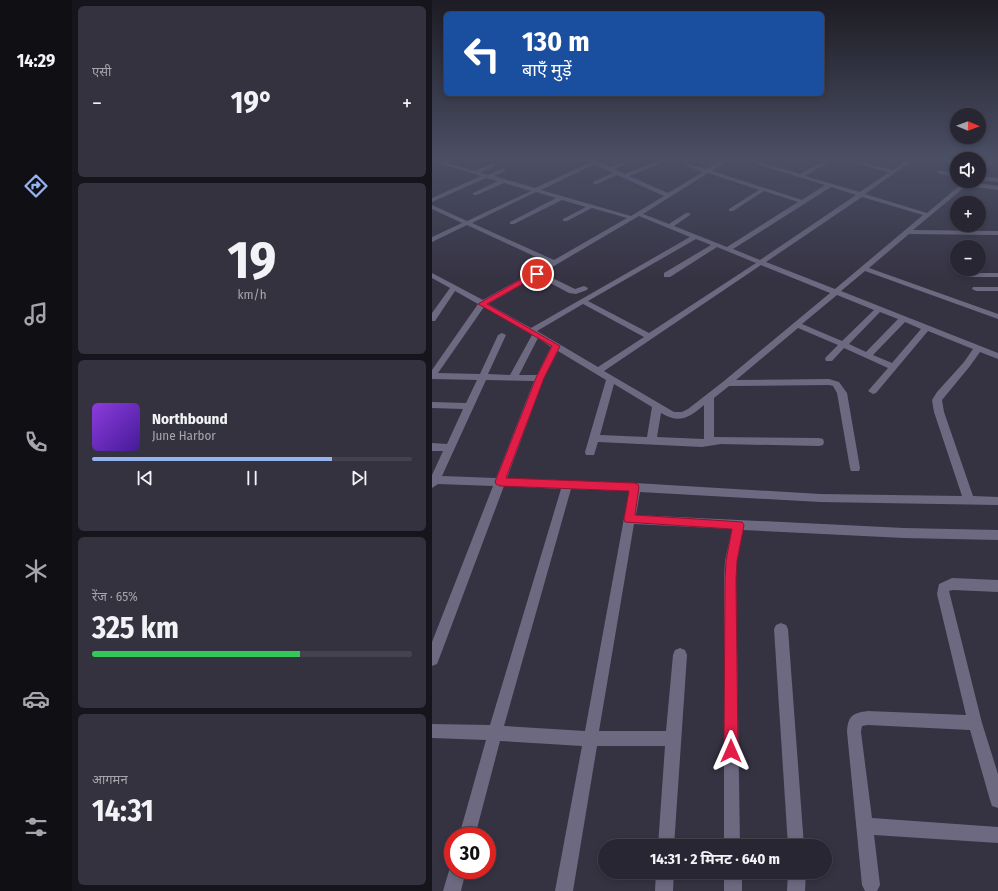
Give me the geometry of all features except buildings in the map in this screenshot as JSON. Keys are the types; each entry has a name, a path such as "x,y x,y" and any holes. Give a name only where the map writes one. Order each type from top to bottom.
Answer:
{"street":[{"path":"432,240 516,200"},
{"path":"512,223 558,200"},
{"path":"567,200 635,216 670,227 998,356"},
{"path":"432,376 482,304 537,274 661,200"},
{"path":"731,210 747,200"},
{"path":"796,200 803,202"},
{"path":"727,250 807,200"},
{"path":"598,371 853,200"},
{"path":"879,200 928,215"},
{"path":"433,279 454,288 533,332 672,415 679,416 691,412 710,397 834,292 947,200"},
{"path":"432,206 555,263"},
{"path":"565,220 592,206"},
{"path":"670,227 688,214"},
{"path":"908,232 998,233"},
{"path":"513,377 533,332 582,301 695,237"},
{"path":"667,275 716,245"},
{"path":"864,268 998,317"},
{"path":"537,274 572,291 576,292 584,288"},
{"path":"986,275 998,275"},
{"path":"432,319 454,288"},
{"path":"976,288 998,289"},
{"path":"582,301 650,337"},
{"path":"829,359 879,309"},
{"path":"868,355 903,319"},
{"path":"796,324 845,344 894,367"},
{"path":"873,391 926,328"},
{"path":"502,335 434,482 500,482 634,487 805,497 998,501"},
{"path":"432,659 540,378 556,346"},
{"path":"969,501 939,412 937,400 940,394 967,364 978,348"},
{"path":"432,376 540,378"},
{"path":"590,452 610,378"},
{"path":"727,383 819,382 836,384 842,393 855,468"},
{"path":"709,442 710,397"},
{"path":"432,405 470,406"},
{"path":"651,441 657,406"},
{"path":"594,438 651,441 709,442 721,440 819,442"},
{"path":"432,446 450,448"},
{"path":"469,827 495,733 567,485"},
{"path":"564,891 634,487"},
{"path":"629,519 904,533 998,535"},
{"path":"732,839 730,587 732,561 738,525"},
{"path":"998,586 952,584 944,588 943,594 975,723 992,760 998,800"},
{"path":"781,629 796,839"},
{"path":"666,839 680,655"},
{"path":"871,885 854,732 855,722 860,719 868,718 975,723"},
{"path":"432,731 591,739 673,738"},
{"path":"865,826 998,836"},
{"path":"452,891 455,879"},
{"path":"664,891 665,879"},
{"path":"733,879 733,891"},
{"path":"796,891 797,879"}],"route":[{"path":"537,274 482,304 556,346 540,378 500,482 634,487 629,519 738,525 730,580 731,751"}]}
